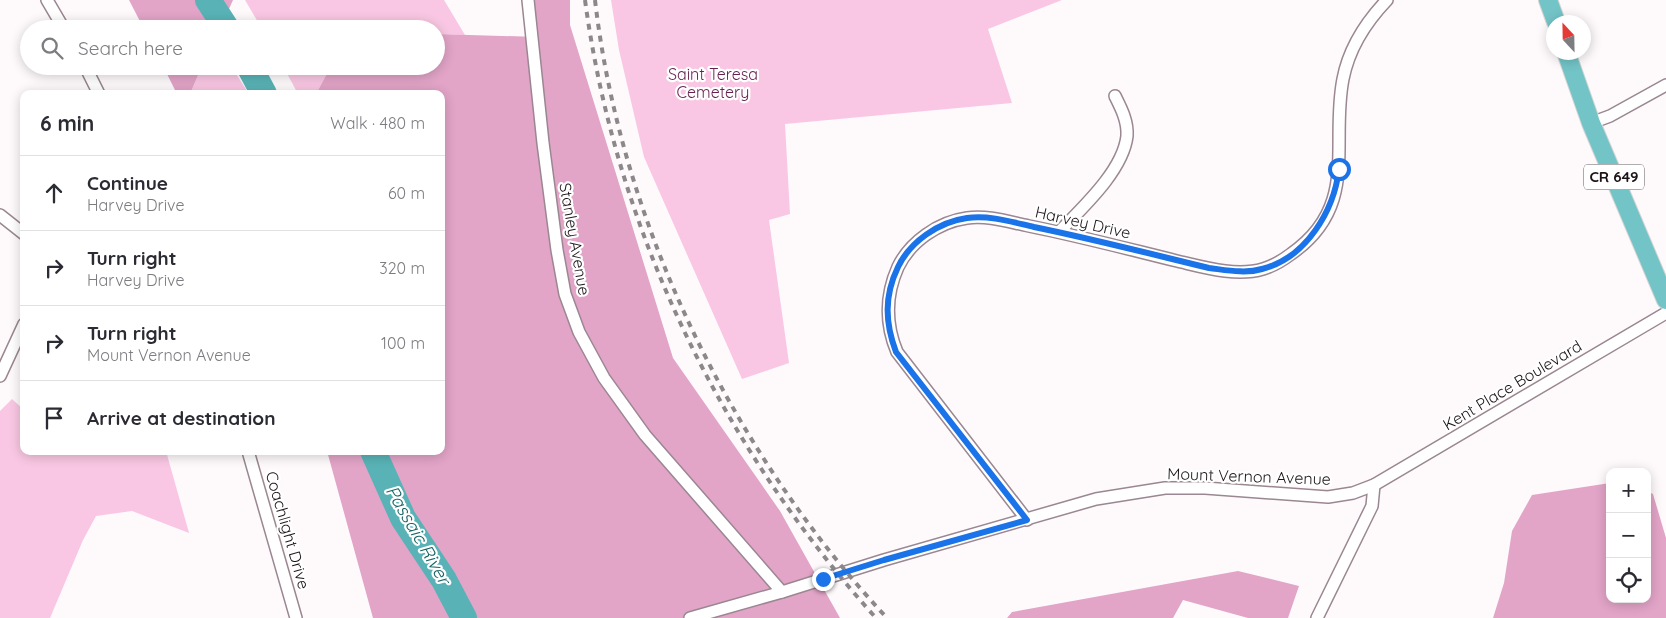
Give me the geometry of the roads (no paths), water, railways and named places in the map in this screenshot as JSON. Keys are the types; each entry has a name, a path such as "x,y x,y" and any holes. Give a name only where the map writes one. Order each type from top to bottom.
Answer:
{"main road":[{"path":"1548,0 1553,15"},
{"name":"CR 649","path":"1569,60 1591,123 1666,300"}],"street":[{"path":"47,0 59,20"},
{"name":"Stanley Avenue","path":"528,0 543,143 557,250 565,294 579,332 604,378 645,435 782,592"},
{"name":"Harvey Drive","path":"1027,520 896,352 888,328 887,308 890,288 901,262 920,239 945,224 964,218 993,218 1209,268 1231,271 1262,269 1273,265 1294,252 1316,231 1331,204 1339,169 1341,93 1347,63 1368,22 1388,0"},
{"path":"90,75 97,90"},
{"path":"1591,123 1610,116 1666,85"},
{"path":"1059,232 1092,196 1120,156 1127,136 1124,112 1115,96"},
{"path":"0,215 20,231"},
{"name":"Kent Place Boulevard","path":"1374,485 1666,313"},
{"path":"0,376 20,333"},
{"name":"Coachlight Drive","path":"249,455 296,618"},
{"path":"1316,618 1372,506 1374,485"},
{"name":"Mount Vernon Avenue","path":"690,618 1096,499 1165,488 1204,488 1328,497 1353,493 1374,485"}],"waterway":[{"name":"Passaic River","path":"208,0 221,20"},
{"name":"Passaic River","path":"254,75 262,90"},
{"name":"Passaic River","path":"375,455 403,518 444,580 464,618"}],"railway":[{"path":"585,0 600,86 622,169 650,251 684,331 724,408 769,481 820,551 876,618"},
{"path":"595,0 609,84 630,168 658,251 693,332 734,409 780,483 831,553 887,618"}],"park label":[{"name":"Saint Teresa Cemetery","path":"713,83"}]}
